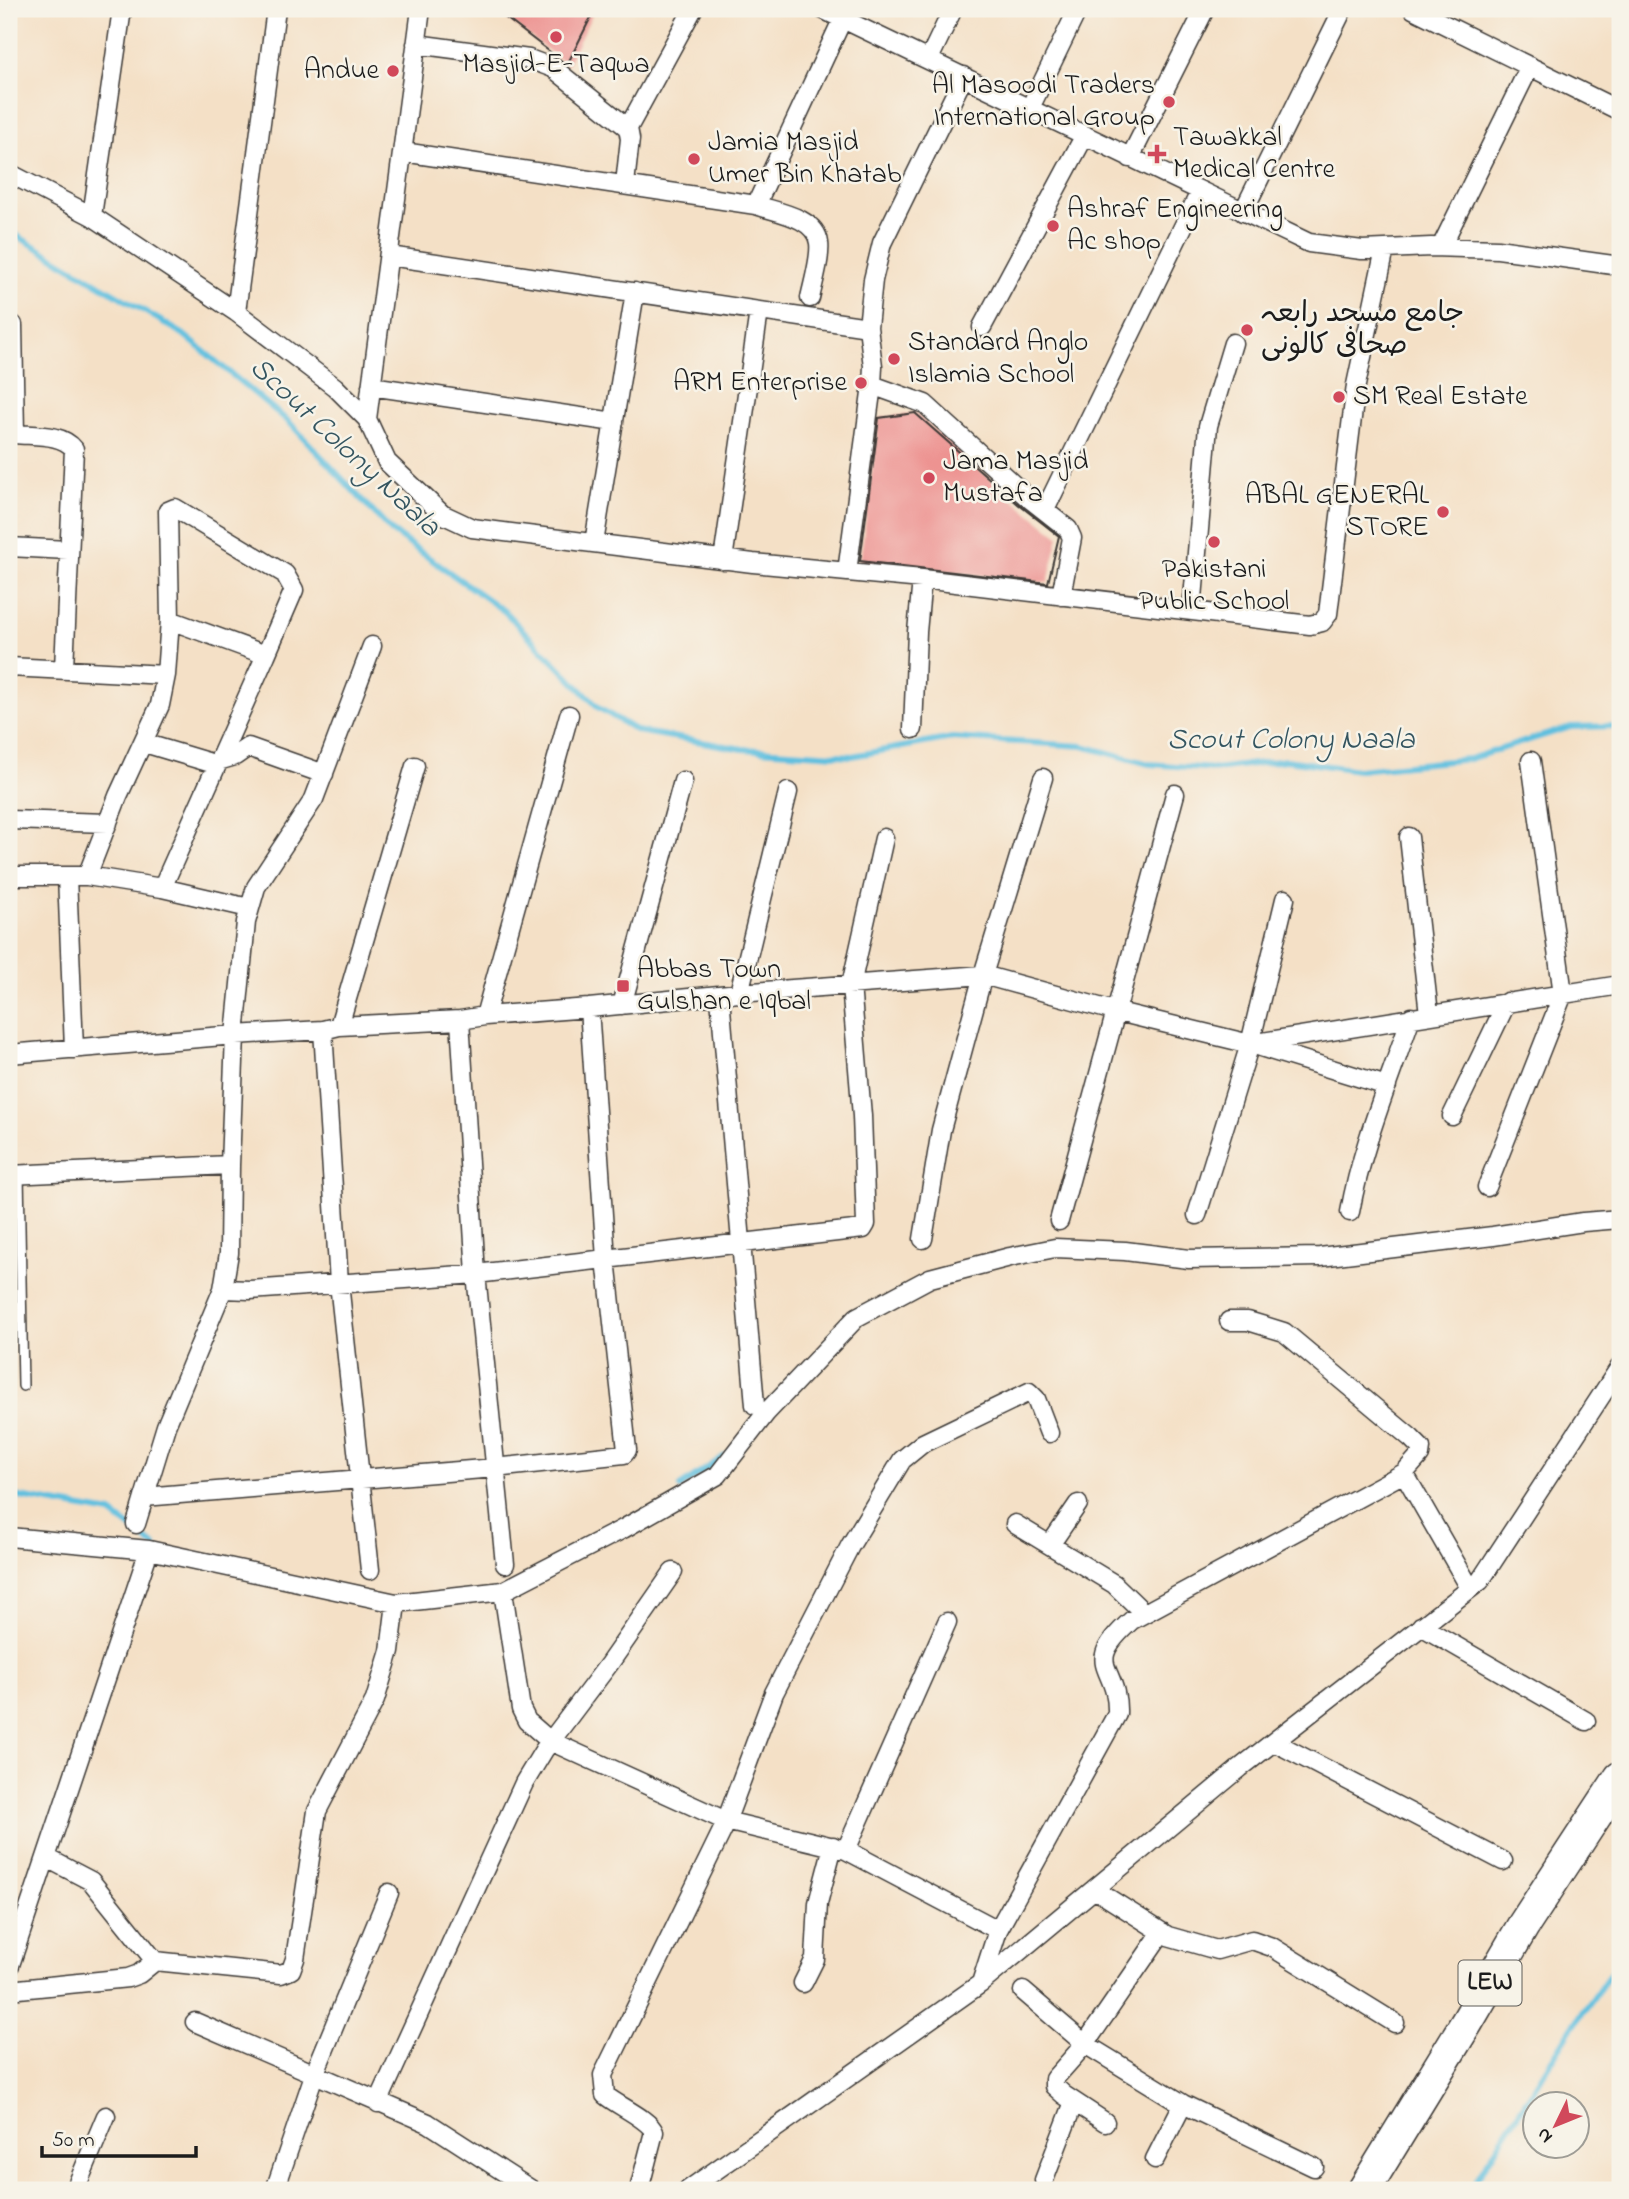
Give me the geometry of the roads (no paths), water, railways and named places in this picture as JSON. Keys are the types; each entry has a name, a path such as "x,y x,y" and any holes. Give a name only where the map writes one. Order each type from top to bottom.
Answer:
{"highway":[{"name":"LEW","path":"1364,2190 1523,1926 1620,1777"}],"street":[{"path":"92,216 122,9"},
{"path":"236,312 276,9"},
{"path":"367,419 421,9"},
{"path":"625,184 630,139 628,128 693,9"},
{"path":"929,59 953,9"},
{"path":"1030,108 1078,9"},
{"path":"1130,158 1205,9"},
{"path":"1243,212 1343,9"},
{"path":"1413,9 1620,111"},
{"path":"756,205 830,12 1309,243 1362,250 1441,247 1498,249 1620,266"},
{"path":"416,44 529,59 553,68 628,128"},
{"path":"1441,247 1530,66"},
{"path":"847,572 872,385 873,366 868,327 873,280 882,243 964,76"},
{"path":"982,327 1085,135"},
{"path":"403,152 756,205 804,221 815,233 820,244 810,298"},
{"path":"9,173 92,216 236,312 335,387 367,419 387,462 442,514 472,528 1310,625 1322,622 1328,614 1356,385 1385,249"},
{"path":"1045,510 1200,192"},
{"path":"389,256 868,327"},
{"path":"594,543 635,292"},
{"path":"723,559 759,311"},
{"path":"9,324 13,325 12,435 60,438 69,442 74,449 64,668"},
{"path":"1192,611 1209,426 1233,343"},
{"path":"872,385 925,404 1026,496 1069,529 1072,538 1061,596"},
{"path":"371,386 614,422"},
{"path":"87,876 160,705 166,675 170,620 168,511 175,508 285,574 294,590 162,888"},
{"path":"9,547 68,551"},
{"path":"913,729 922,579"},
{"path":"170,620 266,654"},
{"path":"136,1524 166,1426 223,1289 229,1253 235,1034 249,908 256,887 314,799 372,646"},
{"path":"9,667 166,675"},
{"path":"485,1016 569,715"},
{"path":"144,743 211,763 235,756 248,747 324,774"},
{"path":"1487,1187 1563,994 1531,761"},
{"path":"370,1570 338,1283 331,1028 415,766"},
{"path":"923,1239 941,1130 983,975 1043,778"},
{"path":"622,1005 683,781"},
{"path":"739,993 788,792"},
{"path":"1059,1221 1175,794"},
{"path":"9,820 108,823"},
{"path":"1350,1212 1356,1181 1387,1086 1420,1016 1409,837"},
{"path":"223,1289 250,1290 476,1274 863,1229 866,1224 862,1116 851,985 884,838"},
{"path":"9,876 87,876 162,888 249,908"},
{"path":"67,876 74,1049"},
{"path":"1197,1216 1250,1044 1285,899"},
{"path":"9,1054 235,1034 460,1020 720,997 739,993 983,975 1114,1012 1250,1044 1387,1086"},
{"path":"1250,1044 1620,985"},
{"path":"720,997 755,1405"},
{"path":"1452,1116 1507,1002"},
{"path":"144,1497 495,1468 624,1454 627,1450 606,1259 589,1008"},
{"path":"460,1020 476,1274 505,1564"},
{"path":"14,1174 230,1166"},
{"path":"9,1537 149,1550 396,1603 503,1591 623,1529 718,1475 766,1413 857,1318 930,1278 1055,1248 1125,1251 1189,1259 1320,1257 1620,1219"},
{"path":"980,1984 998,1930 1116,1714 1117,1699 1103,1658 1114,1635 1132,1620 1404,1473 1420,1455 1420,1448 1411,1438 1284,1332 1248,1321 1229,1321"},
{"path":"688,2190 980,1984 1274,1742 1480,1581 1620,1367"},
{"path":"639,2190 654,2133 651,2126 605,2095 603,2076 726,1821 774,1693 850,1546 902,1460 923,1443 1029,1392 1036,1399 1049,1433"},
{"path":"1404,1473 1470,1588"},
{"path":"1050,1545 1078,1504"},
{"path":"1015,1524 1114,1584 1144,1614"},
{"path":"9,1968 149,1550"},
{"path":"378,2103 524,1783 550,1741 609,1664 673,1572"},
{"path":"503,1591 521,1709 527,1721 550,1741 726,1821 839,1848 998,1930"},
{"path":"9,1990 128,1978 139,1974 155,1961 281,1974 290,1970 295,1959 317,1811 375,1700 390,1651 396,1603"},
{"path":"803,1983 815,1959 818,1903 839,1848 947,1622"},
{"path":"1421,1626 1586,1721"},
{"path":"1274,1742 1503,1861"},
{"path":"47,1858 91,1881 155,1961"},
{"path":"1094,1889 1168,1936 1217,1950 1252,1940 1262,1943 1395,2022"},
{"path":"275,2190 314,2075 389,1893"},
{"path":"1105,2122 1054,2086 1054,2079 1085,2043 1161,1932"},
{"path":"1023,1991 1085,2043 1183,2104 1314,2167"},
{"path":"195,2022 428,2123 532,2190"},
{"path":"1044,2180 1074,2102"},
{"path":"1155,2159 1183,2104"},
{"path":"75,2190 106,2116"}],"lane":[{"path":"14,1174 23,1386"}],"waterway":[{"name":"Scout Colony Naala","path":"9,231 183,334 289,422 391,531 504,611 599,708 637,731 743,749 852,756 952,738 1083,746 1149,764 1215,769 1286,760 1358,770 1469,759 1571,727 1620,726"},
{"path":"680,1487 725,1456"},
{"path":"9,1495 111,1513 155,1546"},
{"path":"1470,2190 1571,2029 1620,1960"}],"place":[{"name":"Masjid-E-Taqwa","path":"556,37"},
{"name":"Andue","path":"393,71"},
{"name":"Al Masoodi Traders International Group","path":"1169,102"},
{"name":"Tawakkal Medical Centre","path":"1157,154"},
{"name":"Jamia Masjid Umer Bin Khatab","path":"694,159"},
{"name":"Ashraf Engineering Ac shop","path":"1053,226"},
{"name":"جامع مسجد رابعہ صحافی کالونی","path":"1247,330"},
{"name":"Standard Anglo Islamia School","path":"894,359"},
{"name":"ARM Enterprise","path":"861,383"},
{"name":"SM Real Estate","path":"1339,397"},
{"name":"Jama Masjid Mustafa","path":"929,478"},
{"name":"ABAL GENERAL STORE","path":"1443,512"},
{"name":"Pakistani Public School","path":"1214,542"},
{"name":"Abbas Town Gulshan e Iqbal","path":"623,986"}]}
